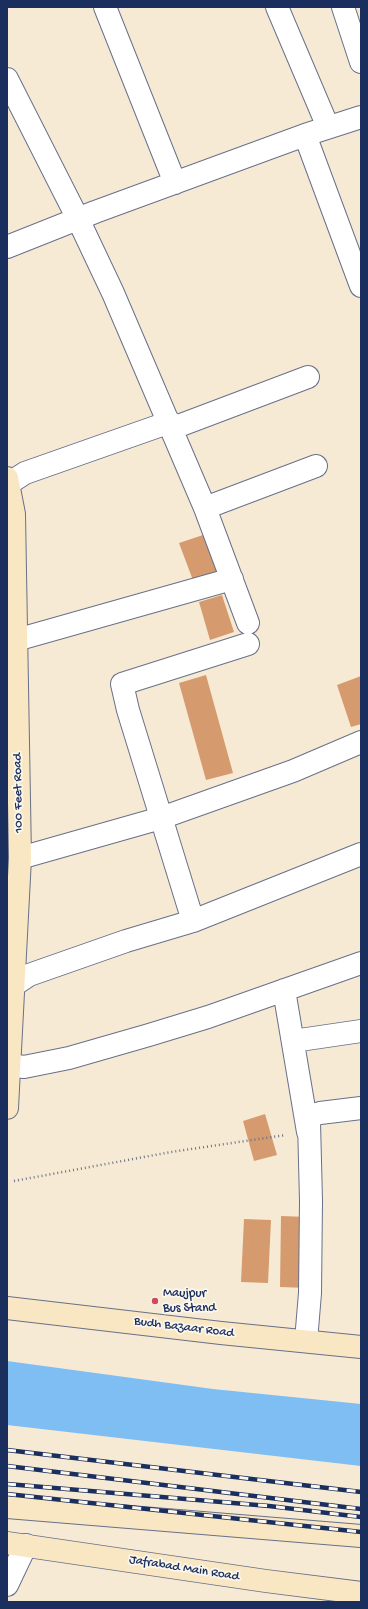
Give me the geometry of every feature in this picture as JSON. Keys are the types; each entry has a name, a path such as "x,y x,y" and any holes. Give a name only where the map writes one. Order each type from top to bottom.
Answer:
{"main road":[{"name":"100 Feet Road","path":"7,1108 20,858 14,514 8,481"},
{"name":"Budh Bazaar Road","path":"7,1308 222,1333 361,1346"},
{"path":"7,1506 361,1536"},
{"name":"Jafrabad Main Road","path":"17,1544 258,1580 361,1593"}],"street":[{"path":"105,7 175,182"},
{"path":"277,7 328,127"},
{"path":"343,7 361,62"},
{"path":"7,79 78,219 113,293 171,425 232,579 248,634 122,684 193,921"},
{"path":"7,247 175,182 304,135 361,117"},
{"path":"304,135 361,286"},
{"path":"8,481 25,473 171,425 308,377"},
{"path":"205,508 316,466"},
{"path":"16,640 232,579"},
{"path":"20,858 161,818 293,771 361,742"},
{"path":"14,985 29,975 126,941 193,921 361,854"},
{"path":"9,1065 24,1067 69,1058 208,1017 361,963"},
{"path":"284,990 308,1132 312,1201 310,1293 306,1341"},
{"path":"293,1041 361,1031"},
{"path":"308,1132 309,1122 313,1115 361,1108"},
{"path":"7,1584 17,1544"}],"path":[{"path":"14,1181 170,1152 308,1132"}],"water":[{"path":"7,1361 213,1389 361,1404 361,1466 7,1425"}],"building":[{"path":"212,532 226,571 194,583 179,543"},
{"path":"222,595 234,632 210,640 199,602"},
{"path":"206,675 233,773 206,780 179,683"},
{"path":"361,676 361,724 351,727 337,685"},
{"path":"265,1114 277,1155 254,1161 243,1121"},
{"path":"281,1216 308,1217 307,1288 280,1287"},
{"path":"244,1219 271,1220 268,1283 241,1282"}],"railway":[{"path":"7,1450 361,1492"},
{"path":"7,1466 361,1509"},
{"path":"7,1484 269,1506 361,1517"},
{"path":"7,1494 361,1532"}],"place":[{"name":"Maujpur Bus Stand","path":"155,1301"}]}
